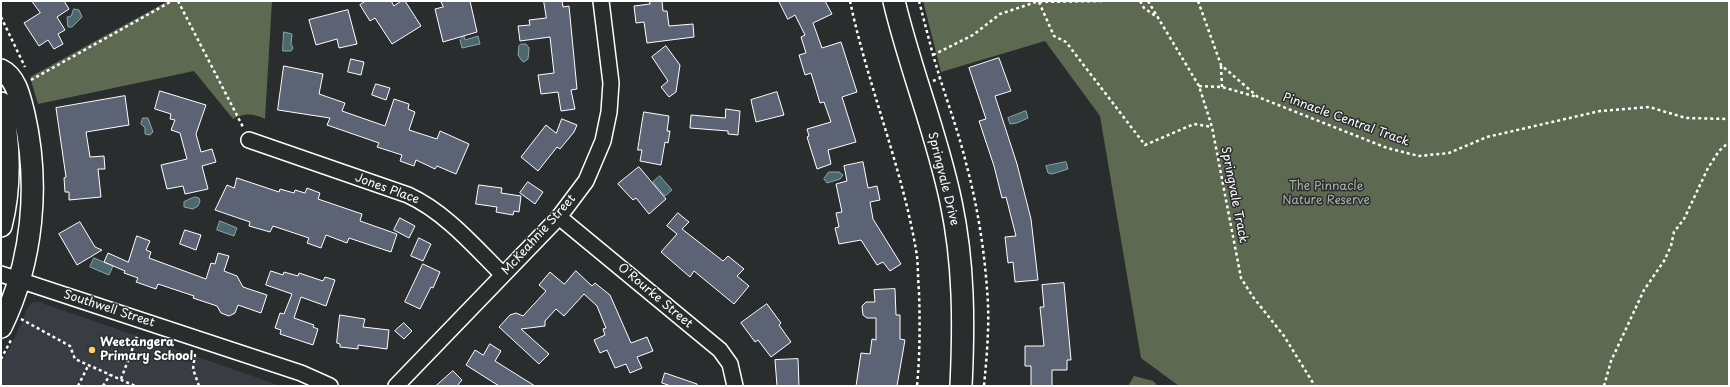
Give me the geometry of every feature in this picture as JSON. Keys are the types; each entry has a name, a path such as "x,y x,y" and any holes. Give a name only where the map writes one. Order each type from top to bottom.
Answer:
{"street":[{"name":"McKeahnie Street","path":"396,386 560,216 586,181 599,155 609,116 610,83 601,1"},
{"name":"Springvale Drive","path":"894,1 902,35 951,202 962,272 964,334 961,386"},
{"path":"1,70 7,73 20,98 31,155 31,216 25,256 10,277 1,327"},
{"path":"1,103 5,122 8,171 6,210 1,226"},
{"name":"Jones Place","path":"249,140 408,194 426,203 441,215 503,275"},
{"name":"O'Rourke Street","path":"560,216 720,350 730,364 735,386"},
{"name":"Southwell Street","path":"10,277 301,373 330,386"}],"path":[{"path":"33,79 172,1"},
{"path":"178,1 249,140"},
{"path":"850,1 855,27 893,152 906,202 917,258 920,324 920,354 917,386"},
{"path":"919,1 940,78"},
{"path":"933,55 973,35 1000,14 1039,2 1103,1"},
{"path":"1140,1 1144,8 1159,19"},
{"name":"Springvale Track","path":"1148,1 1199,86 1212,127 1241,278 1284,336 1315,386"},
{"name":"Pinnacle Central Track","path":"1198,1 1221,65 1258,97 1387,148 1419,156 1449,153 1487,137 1600,111 1649,107 1686,118 1729,119"},
{"path":"1039,2 1054,36 1066,42 1145,145 1194,124 1212,127"},
{"path":"1221,65 1222,87"},
{"path":"1199,86 1222,87 1258,97"},
{"path":"1604,386 1611,361 1644,290 1664,261 1671,246 1674,232 1684,219 1708,168 1719,150 1729,142"},
{"path":"21,319 70,346 75,359 135,386"},
{"path":"121,379 138,334"},
{"path":"195,354 193,369 199,386"},
{"path":"78,386 88,366"},
{"path":"103,386 110,375"}],"shaded area":[{"name":"Weetangera Primary School","path":"33,302 39,302 281,386 1,386 1,364 28,307"}],"green space":[{"path":"168,1 272,1 265,119 249,114 233,119 194,71 38,104 30,77"},
{"name":"The Pinnacle Nature Reserve","path":"923,1 1729,1 1729,386 1179,386 1141,358 1100,116 1045,41 941,72"},
{"path":"1134,376 1153,381 1158,386 1128,386"}],"water":[{"path":"74,9 79,10 82,17 72,27 68,27 67,17 71,16"},
{"path":"284,32 292,34 291,44 293,48 291,51 283,51"},
{"path":"464,36 465,40 478,36 480,44 462,48 460,40"},
{"path":"521,44 526,44 529,48 528,59 524,62 518,55 519,46"},
{"path":"1026,111 1028,118 1017,123 1010,124 1008,118"},
{"path":"143,118 148,118 153,132 150,135 145,134 145,128 141,124"},
{"path":"1066,162 1068,169 1052,174 1048,173 1046,166"},
{"path":"829,172 839,172 843,175 840,179 827,183 824,179"},
{"path":"660,176 672,190 665,196 653,182"},
{"path":"195,197 199,198 200,201 198,206 193,209 184,207 184,202"},
{"path":"220,221 237,228 234,236 217,230"},
{"path":"94,258 113,266 109,275 90,267"}],"building":[{"path":"32,1 64,1 69,9 57,17 65,30 58,34 63,44 54,49 48,40 39,46 24,23 40,13"},
{"path":"366,1 391,1 394,6 401,1 405,1 421,26 392,44 375,18 370,21 360,5"},
{"path":"441,1 470,1 477,32 443,42 435,9 443,7"},
{"path":"544,1 562,1 563,7 569,6 577,89 571,90 575,109 561,111 558,92 541,94 538,75 554,73 550,37 520,41 518,26 530,25 529,20 546,18"},
{"path":"649,1 662,1 663,11 667,11 669,26 693,24 694,37 647,43 644,22 636,23 634,6 650,4"},
{"path":"779,1 825,1 832,14 813,23 822,48 841,42 857,92 842,97 856,142 828,150 831,164 817,169 807,137 809,136 807,129 831,122 824,102 820,103 811,73 805,75 799,55 806,53 801,37 805,35 795,15 788,19"},
{"path":"348,10 357,44 339,48 337,39 316,45 309,20"},
{"path":"666,46 680,65 676,92 669,97 661,87 668,81 652,57"},
{"path":"999,58 1011,91 995,96 1017,164 1031,219 1038,280 1015,282 1013,262 1008,263 1005,237 1016,236 1006,197 1002,198 994,166 979,121 986,119 969,68"},
{"path":"351,59 364,62 361,75 348,72"},
{"path":"284,66 323,74 319,94 345,103 342,111 385,126 394,99 409,104 408,109 415,112 409,130 437,139 440,131 469,144 456,174 437,166 435,169 416,160 414,166 400,161 402,155 377,147 379,143 327,125 330,118 278,110"},
{"path":"376,84 390,88 386,100 372,95"},
{"path":"160,91 206,105 196,134 201,152 212,149 216,162 202,166 208,189 185,194 183,186 167,189 161,165 187,159 180,133 171,130 175,120 170,119 171,114 155,109"},
{"path":"777,92 784,115 756,122 751,100"},
{"path":"125,96 129,125 86,132 90,157 104,156 105,169 98,169 101,197 69,200 69,192 65,192 64,178 66,177 56,108"},
{"path":"726,109 740,111 738,135 728,134 728,131 690,128 691,115 725,118"},
{"path":"644,112 669,116 667,131 670,131 668,143 665,142 661,165 640,161 642,150 638,150"},
{"path":"562,119 577,125 574,132 560,149 557,147 538,171 521,157 546,125 556,133"},
{"path":"863,162 868,188 877,186 880,200 870,202 873,219 901,264 890,271 883,262 877,265 861,240 839,244 835,228 839,227 836,213 842,212 836,184 847,181 844,166"},
{"path":"639,167 666,199 649,214 636,198 633,200 618,184"},
{"path":"237,178 279,192 280,189 294,193 295,190 305,193 307,188 320,193 318,199 362,214 360,221 397,234 391,252 349,238 347,243 326,235 321,248 307,243 309,238 273,226 270,232 249,226 250,222 215,210 227,185 234,188"},
{"path":"528,182 543,192 535,204 520,193"},
{"path":"479,185 502,188 501,193 521,196 519,212 514,211 513,215 496,212 497,207 476,204"},
{"path":"678,213 689,222 682,229 723,261 728,256 744,269 737,276 749,286 734,304 694,271 690,277 661,252 677,234 667,226"},
{"path":"400,218 415,226 409,238 394,230"},
{"path":"80,222 95,247 102,250 77,265 59,234"},
{"path":"185,230 201,235 196,250 180,244"},
{"path":"137,236 150,241 146,250 151,252 149,258 206,279 211,263 215,264 218,253 229,256 224,271 237,276 243,287 267,295 261,313 238,305 235,313 229,316 221,313 217,306 193,298 194,296 158,284 156,289 136,282 138,278 124,273 125,271 104,262 108,253 128,262"},
{"path":"419,238 431,244 423,261 411,256"},
{"path":"423,264 440,272 433,288 431,287 420,309 405,302"},
{"path":"271,271 283,275 284,272 298,276 299,273 323,281 325,277 335,280 326,306 301,297 294,318 314,325 313,327 318,329 313,345 280,334 281,330 275,328 280,313 284,314 292,294 266,285"},
{"path":"576,271 592,286 595,283 610,295 631,343 647,337 653,351 637,357 642,368 630,373 626,364 615,368 607,350 600,353 594,340 605,335 603,329 606,328 597,306 584,294 564,316 556,309 545,321 545,326 521,329 549,354 539,364 499,327 510,315 516,313 523,316 546,291 539,285 550,272 564,284"},
{"path":"1064,283 1071,360 1067,360 1067,370 1052,370 1052,386 1031,386 1031,366 1025,366 1025,346 1044,346 1040,307 1044,307 1042,285"},
{"path":"895,289 896,315 900,315 900,339 905,340 897,386 856,386 861,353 870,354 872,339 876,340 876,318 867,318 863,315 862,306 866,302 875,302 874,290"},
{"path":"767,304 781,323 779,325 791,342 771,357 758,340 755,342 741,323"},
{"path":"340,315 365,319 363,327 389,330 387,349 358,345 358,349 340,347 340,344 337,343"},
{"path":"404,323 412,331 404,339 395,331"},
{"path":"490,344 501,351 495,361 535,386 499,386 466,365 475,350 483,355"},
{"path":"798,359 799,386 777,386 775,360"},
{"path":"453,371 462,380 457,386 436,386"},
{"path":"665,373 697,384 697,386 671,386 662,383"}],"place":[{"name":"Weetangera Primary School","path":"92,350"}]}
